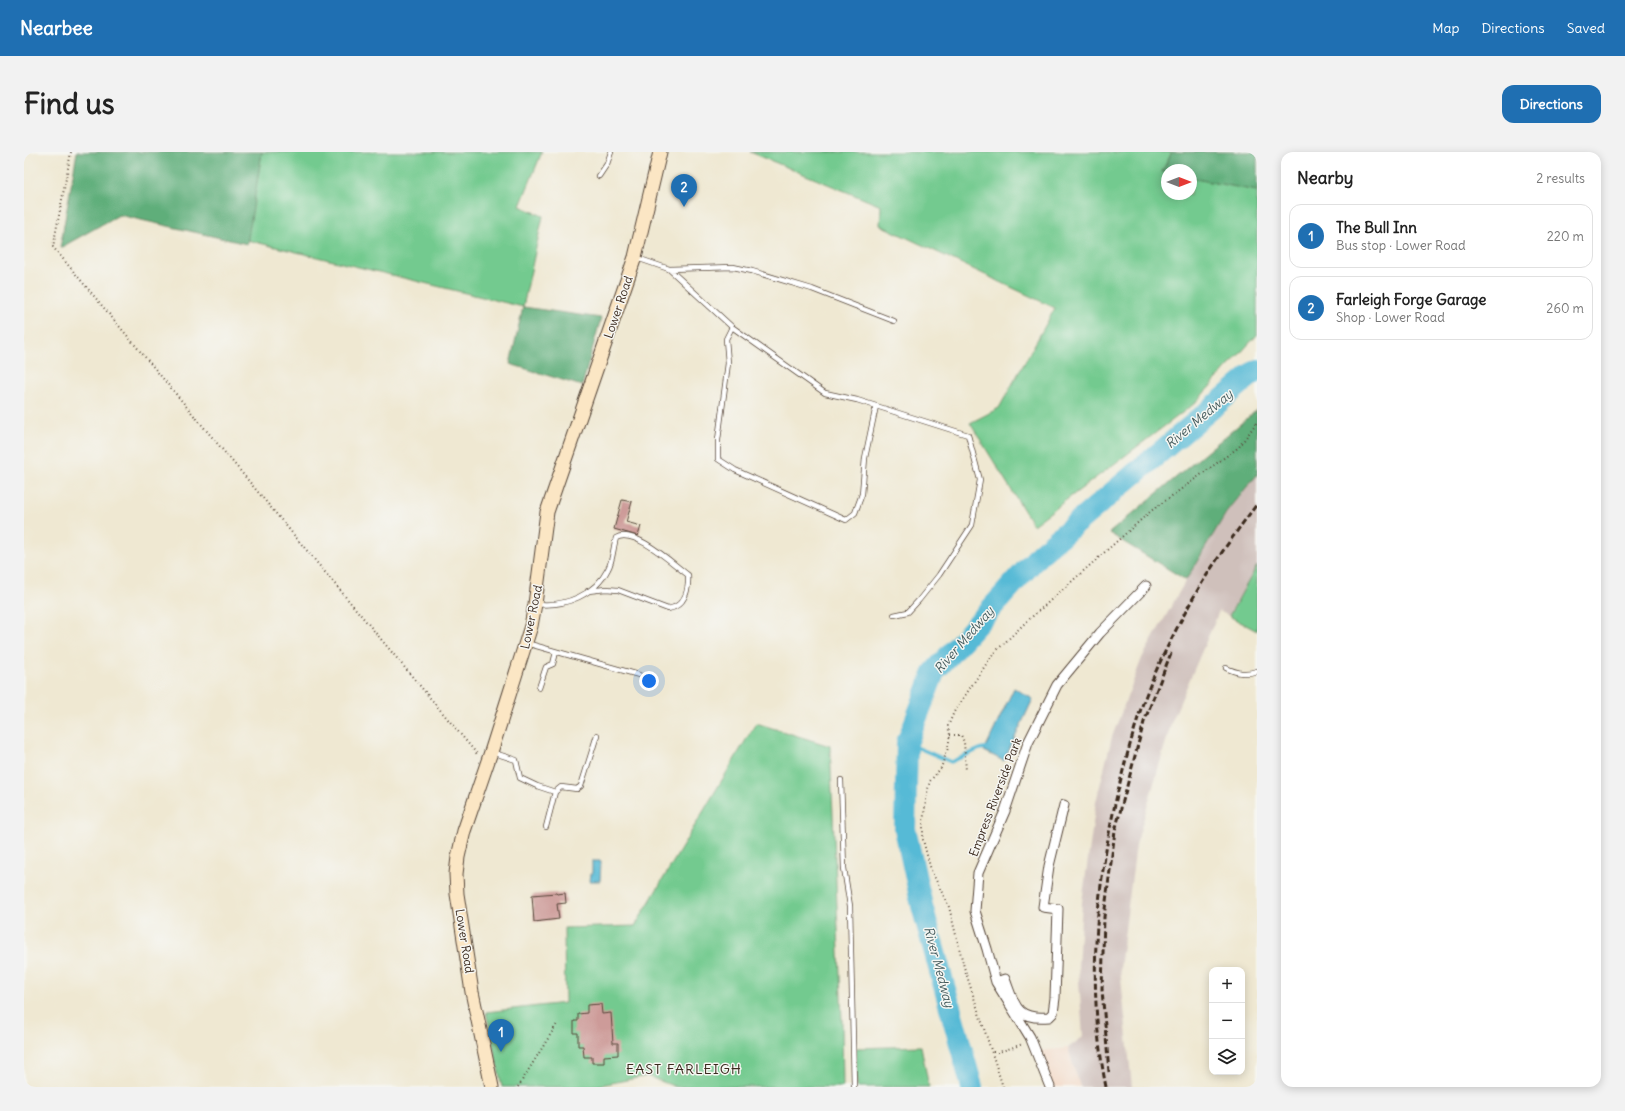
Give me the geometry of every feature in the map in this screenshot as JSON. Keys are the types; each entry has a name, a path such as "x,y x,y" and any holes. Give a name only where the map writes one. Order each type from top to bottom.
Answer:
{"main road":[{"name":"Lower Road","path":"492,1087 472,992 457,894 456,874 458,857 464,831 492,752 526,643 536,604 547,512 635,257 660,152"}],"street":[{"name":"Empress Riverside Park","path":"1050,1087 1030,1037 996,982 975,911 978,873 1005,811 1028,743 1057,685 1100,633 1146,586"},
{"path":"996,982 1005,979 1021,1013 1028,1017 1048,1017 1053,1013 1055,998 1058,908 1043,906 1048,866 1064,805"}],"lane":[{"path":"599,176 607,164 611,152"},
{"path":"635,257 670,268 733,267 752,271 812,289 894,321"},
{"path":"670,268 732,327 825,393 857,400 968,435 980,480 972,525 939,575 919,600 908,612 894,615"},
{"path":"732,327 726,339 728,363 718,440 718,459 735,470 846,520 856,513 862,494 865,458 876,406"},
{"path":"536,604 564,604 588,591 597,583 609,568 616,538 620,536 628,536 648,545 688,575 689,585 683,601 677,607 668,608 618,590 606,589 588,591"},
{"path":"526,643 639,675"},
{"path":"540,688 546,667 553,664 556,652"},
{"path":"1226,668 1246,674 1257,671"},
{"path":"546,827 555,792 561,787 577,789 581,786 597,735"},
{"path":"492,752 516,760 520,778 555,792"},
{"path":"841,780 844,868 850,906 854,1087"}],"path":[{"path":"71,152 53,247 487,765"},
{"path":"1003,1087 964,967 950,907 931,870 924,848 923,822 927,793 930,781 941,768 948,748 950,735 948,726 954,712 993,654 1025,623 1151,511 1239,447 1257,422"},
{"path":"950,735 961,735 964,742 966,771"},
{"path":"518,1087 557,1024"},
{"path":"992,1052 999,1052 1032,1042"}],"shaded area":[{"path":"1257,475 1257,566 1229,616 1219,611 1172,721 1136,845 1120,968 1132,1087 1080,1087 1068,1048 1083,1037 1078,967 1082,902 1096,802 1112,737 1142,658 1229,508"},
{"path":"1068,1048 1080,1087 1052,1087 1040,1051"}],"green space":[{"path":"77,152 262,152 247,244 119,215 60,248"},
{"path":"262,152 542,152 520,206 543,216 523,307 247,240"},
{"path":"750,152 1172,152 1166,164 1161,164 1161,200 1197,200 1197,179 1257,191 1257,335 1194,404 1033,525 970,423 999,408 1055,308 880,225 881,206"},
{"path":"1172,152 1257,152 1257,191 1197,179 1197,164 1166,164"},
{"path":"523,307 601,318 582,386 510,364"},
{"path":"1257,410 1257,475 1229,508 1186,580 1109,533"},
{"path":"1257,566 1257,631 1229,616"},
{"path":"756,723 830,746 842,1020 843,1087 676,1087 647,1076 591,1087 502,1087 486,1012 565,1003 564,928 635,926"},
{"path":"921,1046 929,1087 857,1087 856,1048"}],"water":[{"path":"1014,688 1033,699 1004,761 984,751"},
{"path":"592,861 601,861 600,881 589,881 590,874 592,874"}],"building":[{"path":"622,500 632,502 626,522 641,526 638,536 614,529"},
{"path":"565,893 566,903 557,904 559,919 534,922 532,895"},
{"path":"601,1004 602,1014 611,1013 613,1043 618,1043 618,1055 604,1056 604,1063 592,1063 592,1057 584,1057 583,1046 578,1046 578,1033 574,1033 574,1021 578,1021 578,1014 587,1013 587,1005"}],"waterway":[{"name":"River Medway","path":"972,1087 922,906 905,829 907,743 934,672 1040,554 1257,370"},
{"path":"907,743 951,762 980,749 989,747"}],"railway":[{"path":"1106,1087 1099,1041 1096,995 1096,949 1099,902 1105,856 1124,765 1147,694 1171,639 1210,571 1257,504"},
{"path":"1109,1072 1102,990 1104,917 1115,831 1144,722 1171,653"}],"place":[{"name":"Farleigh Forge Garage","path":"684,207"},
{"name":"The Bull Inn","path":"501,1052"}],"district":[{"name":"EAST FARLEIGH","path":"684,1069"}]}
